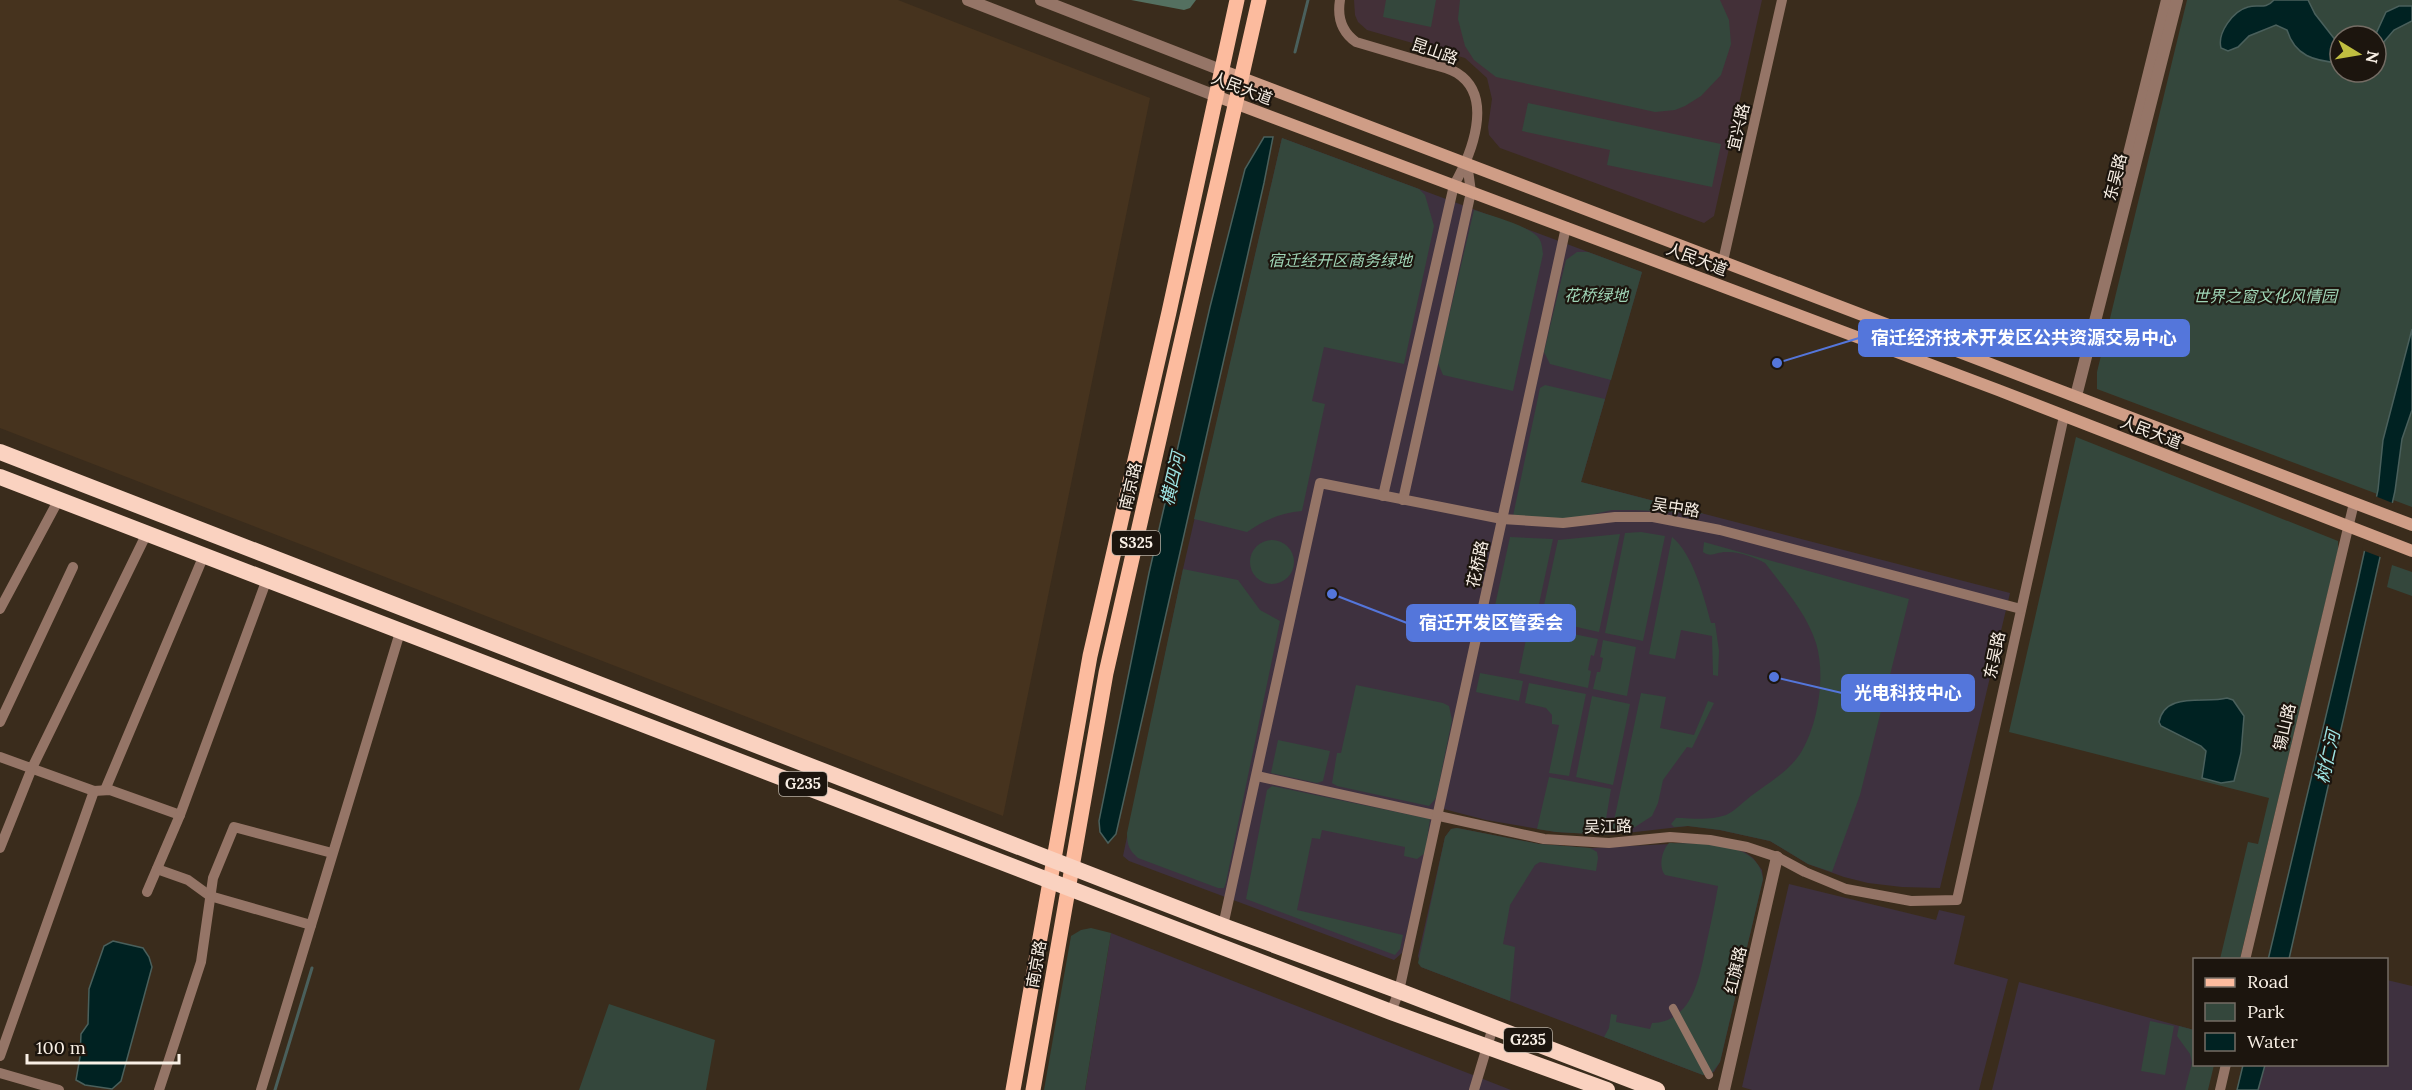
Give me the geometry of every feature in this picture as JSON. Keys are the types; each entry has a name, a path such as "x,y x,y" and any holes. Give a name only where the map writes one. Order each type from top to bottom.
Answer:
{"highway":[{"name":"G235","path":"0,452 1223,926 1657,1090"},
{"name":"G235","path":"0,477 1391,1012 1607,1090"}],"main road":[{"name":"南京路","path":"1013,1090 1090,656 1169,312 1237,0"},
{"name":"南京路","path":"1033,1090 1106,674 1259,0"},
{"name":"人民大道","path":"1221,70 2412,525"},
{"name":"人民大道","path":"1216,96 2064,416 2412,551"}],"street":[{"name":"人民大道","path":"968,0 1216,96"},
{"name":"人民大道","path":"1041,0 1221,70"},
{"name":"昆山路","path":"1340,0 1338,15 1348,37 1356,42 1457,72 1473,89 1478,104 1477,119 1467,163"},
{"name":"宜兴路","path":"1723,261 1782,0"},
{"name":"东吴路","path":"2073,395 2167,0"},
{"name":"东吴路","path":"2073,395 2177,0"},
{"path":"1383,496 1454,185 1467,163"},
{"path":"1403,500 1471,192 1467,163"},
{"name":"花桥路","path":"1391,1012 1399,991 1566,227"},
{"name":"东吴路","path":"1957,900 2064,416"},
{"name":"吴中路","path":"1257,776 1320,483 1502,519 1563,523 1615,517 1653,517 1720,530 2021,609"},
{"path":"0,609 59,499"},
{"name":"锡山路","path":"2251,958 2354,502"},
{"name":"锡山路","path":"2245,958 2350,527"},
{"path":"0,848 32,768 147,533"},
{"path":"105,790 204,555"},
{"path":"0,722 73,567"},
{"path":"147,892 180,815 267,579"},
{"path":"261,1090 400,629"},
{"path":"0,757 94,790 110,790 180,815"},
{"path":"1223,926 1257,776"},
{"name":"吴江路","path":"1257,776 1544,839 1610,843 1670,837 1747,847 1777,857 1805,872 1846,889 1911,901 1957,900"},
{"path":"0,1056 94,790"},
{"path":"159,1090 201,962 213,878 234,828 332,853"},
{"name":"红旗路","path":"1724,1090 1777,857"},
{"path":"157,869 188,880 210,896 311,925"},
{"path":"1673,1008 1709,1074"},
{"path":"1474,1090 1493,1027"},
{"path":"2214,1090 2220,1066"},
{"path":"2220,1090 2226,1066"},
{"path":"0,1073 59,1090"}],"shaded area":[{"path":"0,0 898,0 1150,98 1003,816 0,428"},
{"path":"1354,0 1762,0 1714,216 1704,223 1500,148 1489,135 1492,99 1487,78 1465,58 1367,30 1358,22"},
{"path":"1282,138 1642,272 1581,482 2010,593 1940,888 1902,887 1868,883 1844,877 1808,864 1770,841 1720,830 1688,826 1609,835 1556,832 1486,820 1436,807 1402,953 1394,960 1129,861 1123,856 1183,569"},
{"path":"1457,828 1539,844 1590,848 1689,843 1731,848 1745,852 1753,858 1762,870 1763,879 1720,1062 1714,1072 1703,1075 1421,967 1418,956 1445,837 1451,829"},
{"path":"1789,884 1936,920 1939,910 1965,916 1954,964 2008,979 1979,1090 1752,1090 1742,1087"},
{"path":"1111,933 1511,1090 1085,1090"},
{"path":"2388,980 2412,986 2412,1090 2258,1090 2265,1066 2388,1066"},
{"path":"2019,982 2193,1030 2194,1066 2189,1090 1992,1090"}],"green space":[{"path":"1131,0 1196,0 1190,8 1184,10"},
{"path":"1386,0 1436,0 1431,27 1383,17"},
{"path":"1460,0 1720,0 1729,20 1731,44 1721,75 1701,96 1675,110 1655,112 1496,77 1474,60 1465,46 1458,19"},
{"name":"世界之窗文化风情园","path":"2187,0 2412,0 2412,507 2097,389 2097,372"},
{"path":"1528,103 1721,144 1712,187 1607,165 1610,150 1522,131"},
{"name":"宿迁经开区商务绿地","path":"1282,138 1419,189 1425,195 1434,226 1404,364 1324,347 1312,401 1325,404 1302,511 1273,518 1247,532 1194,519"},
{"name":"宿迁经开区商务绿地","path":"1474,210 1524,228 1537,236 1542,244 1543,254 1513,391 1443,375 1438,363"},
{"name":"花桥绿地","path":"1577,252 1588,252 1642,272 1611,380 1550,364 1544,352 1566,260"},
{"path":"1545,385 1605,399 1581,482 1704,514 1612,510 1572,519 1513,516 1540,388"},
{"path":"2076,437 2338,541 2338,550 2240,958 2220,958 2248,842 2258,844 2269,798 2009,732"},
{"path":"1641,532 1665,536 1643,641 1605,633 1625,533"},
{"path":"1620,534 1599,632 1541,619 1558,540"},
{"path":"1510,537 1553,539 1536,618 1494,610"},
{"path":"1672,537 1692,565 1711,623 1715,623 1719,651 1718,676 1713,675 1712,636 1681,630 1675,659 1649,654"},
{"path":"1272,540 1287,547 1294,562 1287,577 1272,584 1257,577 1250,562 1257,547"},
{"path":"1704,542 1909,599 1860,795 1832,872 1808,864 1770,841 1720,830 1688,826 1674,827 1671,824 1676,818 1707,819 1726,815 1784,772 1800,754 1812,729 1820,685 1819,656 1812,632 1794,601 1765,563 1735,552 1706,554 1703,552"},
{"path":"2392,565 2412,572 2412,596 2387,587"},
{"path":"1183,569 1238,580 1260,610 1280,621 1224,888 1218,888 1138,858 1127,841"},
{"path":"1529,625 1598,639 1594,656 1591,655 1588,688 1519,673"},
{"path":"1603,640 1636,647 1627,696 1593,689 1603,658 1600,657"},
{"path":"1480,673 1523,681 1519,701 1476,692"},
{"path":"1529,683 1586,694 1569,776 1549,773 1559,725 1552,724 1552,715 1546,708 1525,703"},
{"path":"1356,685 1449,706 1452,720 1436,798 1429,806 1332,783 1337,753 1341,753"},
{"path":"1641,693 1666,697 1660,728 1694,735 1708,701 1714,703 1692,748 1687,747 1663,780 1658,803 1652,816 1635,827 1612,830"},
{"path":"1592,696 1630,704 1613,785 1576,777"},
{"path":"1278,740 1330,751 1323,781 1317,783 1271,773"},
{"path":"1549,777 1611,789 1604,831 1609,835 1537,829"},
{"path":"1272,786 1430,819 1425,853 1417,859 1404,856 1405,847 1322,830 1320,839 1312,838 1297,910 1403,935 1400,949 1395,955 1246,899 1267,790"},
{"path":"1457,828 1539,844 1590,848 1597,852 1596,871 1540,862 1535,865 1510,905 1503,944 1515,947 1510,1001 1421,967 1418,963 1445,837 1451,829"},
{"path":"1669,843 1711,845 1739,851 1751,857 1759,866 1763,879 1720,1062 1711,1074 1703,1075 1604,1037 1609,1028 1611,1014 1617,1015 1616,1022 1650,1029 1652,1023 1666,1021 1686,1005 1698,981 1718,886 1665,875 1662,859"},
{"path":"1091,928 1111,933 1085,1090 1044,1090 1071,936 1081,930"},
{"path":"609,1004 715,1040 706,1090 579,1090"},
{"path":"2150,1021 2174,1026 2165,1075 2141,1071"},
{"path":"2179,1026 2193,1030 2193,1066 2214,1066 2208,1090 2185,1090 2192,1063 2190,1054 2177,1036"}],"water":[{"path":"2274,0 2308,0 2328,31 2328,62 2307,56 2295,46 2287,30 2276,25 2249,36 2238,47 2228,51 2221,48 2220,42 2224,29 2237,13 2248,7 2268,5"},
{"path":"2399,6 2412,6 2412,21 2394,30 2388,37 2388,24 2380,24 2386,12"},
{"path":"1264,137 1273,137 1264,183 1116,834 1108,843 1100,832 1099,821 1149,573 1210,307 1245,169"},
{"name":"树仁河","path":"2412,329 2412,410 2402,439 2395,491 2289,958 2268,958 2357,585 2378,490 2383,440"},
{"path":"2227,698 2233,700 2244,716 2241,753 2234,781 2221,783 2202,778 2206,751 2201,746 2161,726 2159,722 2163,712 2177,702"},
{"path":"113,941 143,948 152,967 121,1081 112,1089 85,1085 76,1080 81,1034 88,1024 89,989 104,946"},
{"path":"2243,1066 2265,1066 2258,1090 2237,1090"}],"pier":[{"path":"2375,496 2395,504 2383,558 2362,550"}],"waterway":[{"name":"横四河","path":"1295,52 1308,0"},
{"path":"275,1090 312,968"}],"place":[{"name":"宿迁经济技术开发区公共资源交易中心","path":"1777,363"},
{"name":"宿迁开发区管委会","path":"1332,594"},
{"name":"光电科技中心","path":"1774,677"}]}
